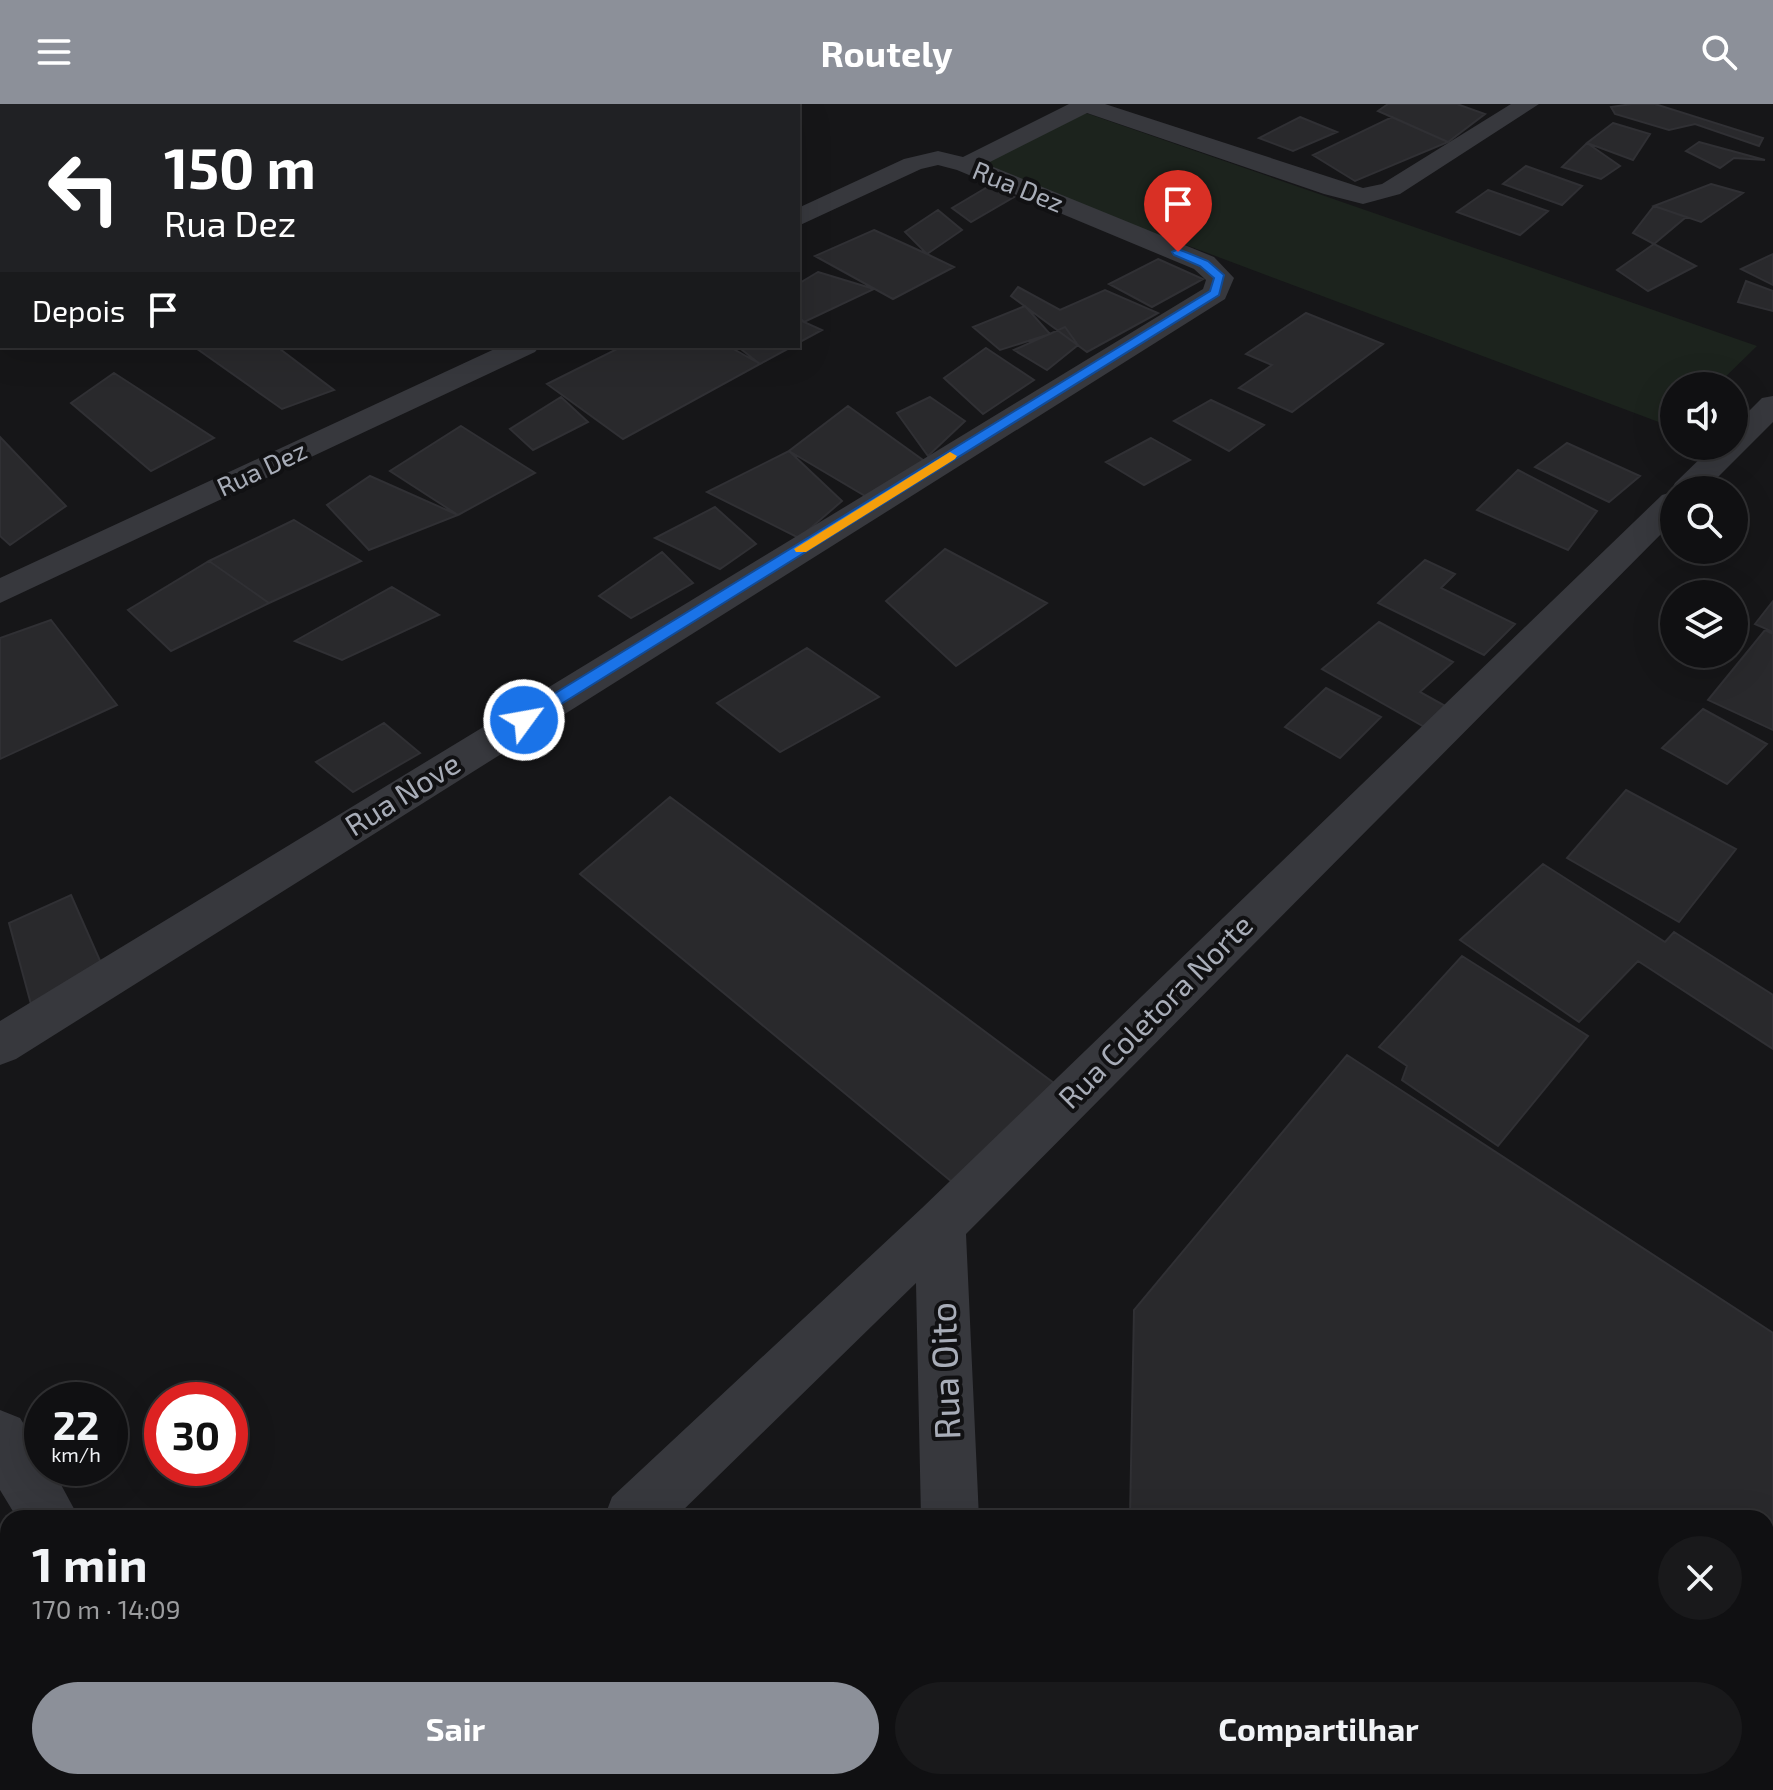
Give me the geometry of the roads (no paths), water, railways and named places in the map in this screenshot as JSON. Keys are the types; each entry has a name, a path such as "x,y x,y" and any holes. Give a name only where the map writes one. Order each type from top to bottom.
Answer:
{"street":[{"path":"966,165 1085,104 1333,189 1363,196 1391,189 1527,104"},
{"name":"Rua Dez","path":"800,217 913,164 938,158 966,165 1204,263 1220,278 1215,293"},
{"name":"Rua Nove","path":"0,1045 1215,293"},
{"name":"Rua Dez","path":"0,592 521,348"},
{"path":"1748,430 1773,405"},
{"path":"1701,476 1718,460"},
{"name":"Rua Coletora Norte","path":"641,1510 940,1225 1660,516"},
{"name":"Rua Oito","path":"940,1225 950,1510"},
{"path":"0,1438 45,1510"}]}
